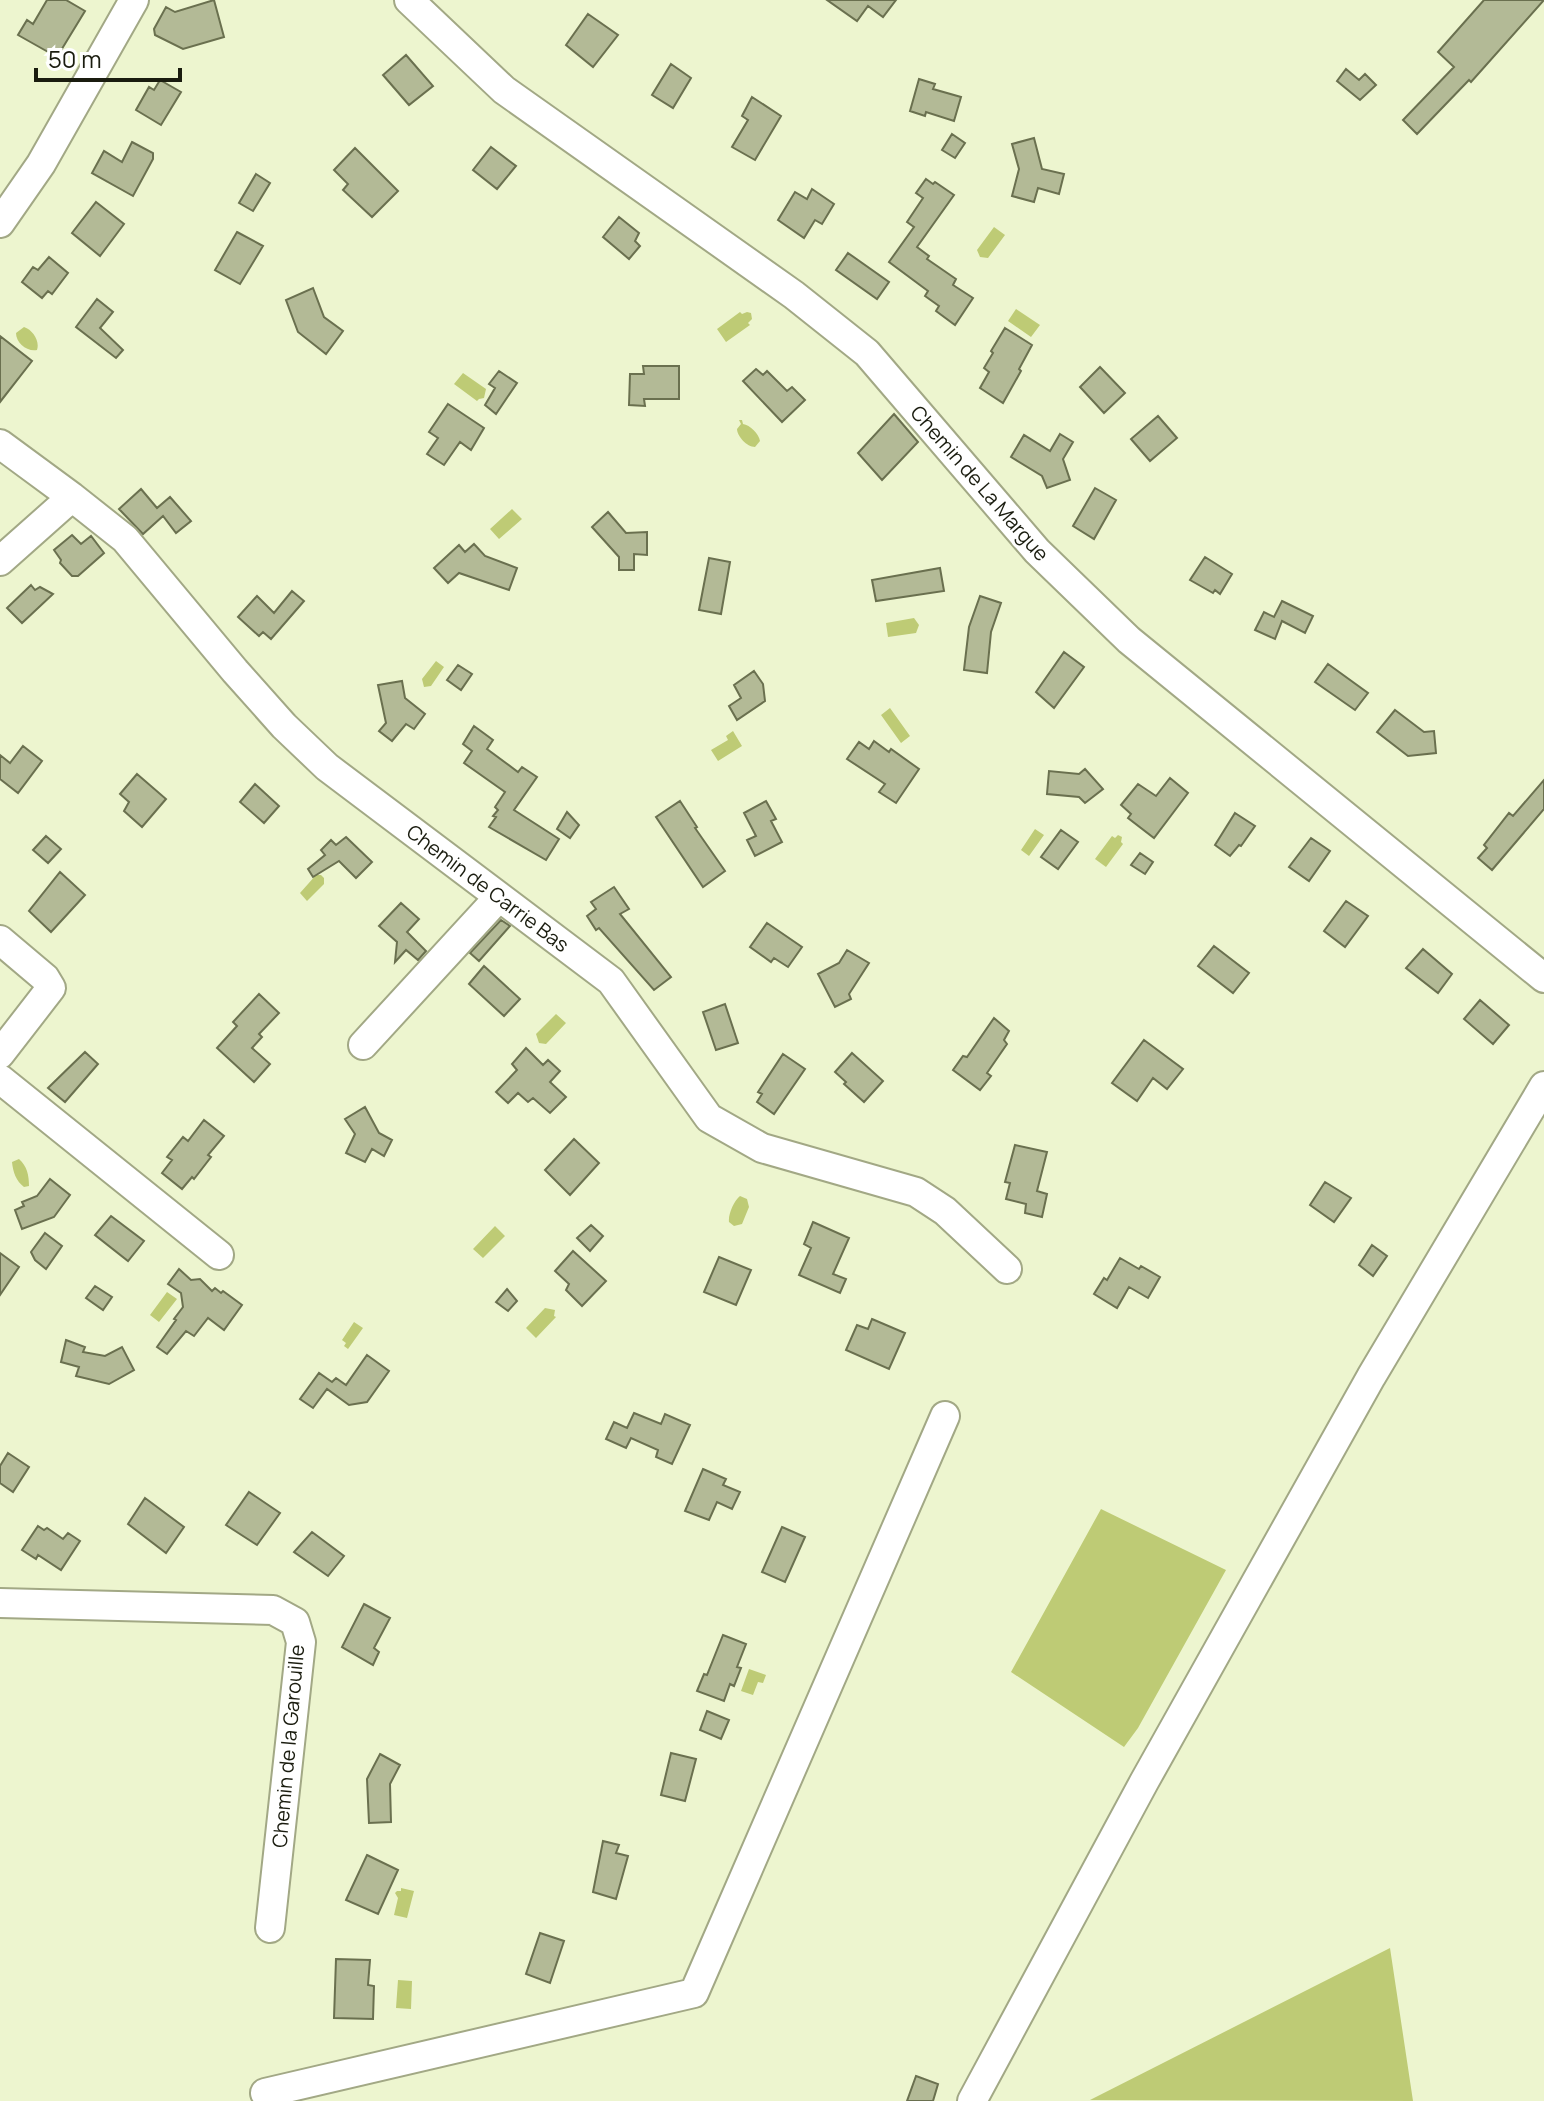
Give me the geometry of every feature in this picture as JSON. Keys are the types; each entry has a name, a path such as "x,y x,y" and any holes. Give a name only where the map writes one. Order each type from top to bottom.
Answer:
{"street":[{"path":"0,223 41,164 134,0"},
{"name":"Chemin de La Margue","path":"409,0 504,90 794,295 867,353 1037,551 1129,640 1544,978"},
{"name":"Chemin de Carrie Bas","path":"0,444 125,539 235,671 284,726 327,767 611,981 709,1118 762,1148 916,1192 945,1211 1007,1269"},
{"path":"0,561 72,497"},
{"path":"363,1045 499,897"},
{"path":"0,940 45,978 51,988 0,1054"},
{"path":"0,1079 219,1255"},
{"path":"972,2101 1144,1782 1371,1377 1544,1086"},
{"path":"265,2093 694,1993 945,1416"},
{"name":"Chemin de la Garouille","path":"0,1603 273,1610 295,1622 301,1642 270,1928"}],"shaded area":[{"path":"994,227 1005,235 988,258 980,257 977,250"},
{"path":"1016,309 1040,325 1031,337 1008,321"},
{"path":"740,312 751,313 750,325 726,342 717,329"},
{"path":"24,327 35,336 37,350 26,348 18,340 16,333"},
{"path":"463,373 486,389 484,398 477,401 454,384"},
{"path":"739,420 758,436 760,441 755,447 739,435"},
{"path":"512,509 522,519 499,539 490,529"},
{"path":"914,618 919,625 916,633 888,637 886,623"},
{"path":"436,661 444,667 431,686 424,687 422,679"},
{"path":"890,708 910,736 901,743 881,715"},
{"path":"733,731 742,746 718,761 711,750 728,740 726,736"},
{"path":"1035,829 1044,835 1029,856 1021,850"},
{"path":"1118,835 1122,837 1123,844 1106,867 1095,859 1112,836 1115,838"},
{"path":"316,875 324,878 324,884 307,901 300,893"},
{"path":"556,1014 566,1023 546,1044 539,1043 536,1034"},
{"path":"19,1159 27,1171 29,1186 21,1185 14,1173 12,1162"},
{"path":"740,1196 747,1199 749,1207 742,1224 734,1226 729,1222 729,1215"},
{"path":"495,1226 505,1236 483,1258 473,1249"},
{"path":"167,1292 177,1299 159,1322 150,1315"},
{"path":"545,1308 555,1310 556,1317 536,1338 526,1328"},
{"path":"354,1322 363,1328 348,1349 342,1340"},
{"path":"1101,1509 1226,1570 1138,1728 1124,1747 1011,1672"},
{"path":"749,1669 766,1675 763,1683 758,1682 753,1695 741,1691"},
{"path":"401,1888 414,1891 407,1918 394,1915 398,1898 395,1893"},
{"path":"1390,1948 1413,2101 1090,2100"},
{"path":"398,1980 412,1981 411,2009 396,2008"}],"building":[{"path":"47,0 66,0 85,11 57,57 18,35 27,20 33,24"},
{"path":"214,0 224,37 183,49 155,35 154,29 166,7 175,12"},
{"path":"827,0 896,0 883,17 868,6 857,21"},
{"path":"1484,0 1544,0 1471,82 1469,80 1417,134 1403,120 1454,67 1438,52"},
{"path":"588,14 618,35 593,67 566,45"},
{"path":"406,55 433,86 409,105 383,75"},
{"path":"671,64 691,78 673,108 652,95"},
{"path":"1346,69 1359,80 1365,74 1376,85 1360,100 1337,81"},
{"path":"919,79 935,84 933,89 961,97 954,121 926,112 925,116 910,111"},
{"path":"160,80 181,92 161,125 136,110 149,87 154,90"},
{"path":"752,97 781,116 755,160 732,147 748,120 742,116"},
{"path":"952,134 965,143 955,158 942,150"},
{"path":"1034,138 1042,169 1064,174 1059,194 1038,188 1034,202 1012,196 1019,169 1012,144"},
{"path":"132,142 153,153 153,159 133,196 92,173 104,151 122,162"},
{"path":"491,147 516,166 497,189 473,170"},
{"path":"355,148 398,191 372,217 343,190 348,184 334,170"},
{"path":"256,174 270,183 253,211 239,203"},
{"path":"926,179 954,195 917,247 929,256 927,259 956,279 953,285 973,298 955,325 936,311 939,306 925,296 928,291 889,262 914,227 907,222 923,198 916,193"},
{"path":"812,189 834,204 822,224 815,220 804,238 778,220 795,192 807,199"},
{"path":"96,202 124,224 100,256 72,233"},
{"path":"619,217 639,233 635,241 640,246 629,259 603,237"},
{"path":"237,232 263,246 240,284 215,270"},
{"path":"848,253 889,282 877,299 836,270"},
{"path":"49,257 68,273 52,294 48,291 42,298 22,282 33,267 38,270"},
{"path":"313,288 324,317 343,331 326,354 298,332 286,300"},
{"path":"97,299 113,312 100,328 123,350 116,358 76,327"},
{"path":"1005,328 1032,345 1003,403 980,388 989,372 984,368 993,353 991,351"},
{"path":"0,336 32,361 0,402"},
{"path":"643,366 679,366 679,399 644,399 645,406 629,405 630,374 644,374"},
{"path":"1100,367 1125,393 1104,413 1080,387"},
{"path":"756,369 763,375 767,371 787,391 792,387 805,400 782,422 743,381"},
{"path":"499,371 517,383 496,414 485,405 495,388 489,384"},
{"path":"448,404 484,428 471,450 460,442 444,465 427,454 438,438 429,432"},
{"path":"894,414 918,442 882,480 858,453"},
{"path":"1158,416 1177,438 1150,461 1131,439"},
{"path":"1060,434 1073,442 1063,459 1070,480 1047,488 1042,476 1011,457 1024,435 1050,451"},
{"path":"1095,488 1116,500 1094,539 1073,526"},
{"path":"141,489 157,508 170,497 191,521 176,533 163,516 143,534 119,509"},
{"path":"608,512 626,533 647,532 647,555 634,554 634,570 619,570 619,557 592,527"},
{"path":"72,535 81,544 91,536 104,553 78,576 72,576 60,563 54,550"},
{"path":"474,544 485,556 517,568 509,590 459,573 448,583 434,568 459,545 465,552"},
{"path":"1205,557 1232,574 1220,594 1190,580"},
{"path":"709,558 730,562 721,614 699,610"},
{"path":"940,568 944,591 876,601 872,580"},
{"path":"31,585 35,590 40,587 53,594 22,623 7,608"},
{"path":"292,591 304,601 271,639 263,632 259,636 238,617 257,596 274,613"},
{"path":"980,596 1001,603 991,632 987,673 964,670 969,627"},
{"path":"1282,601 1313,616 1305,633 1282,621 1275,639 1255,630 1264,612 1274,617"},
{"path":"1064,652 1084,667 1054,708 1036,692"},
{"path":"1328,664 1368,693 1355,710 1315,682"},
{"path":"458,665 472,674 461,690 447,680"},
{"path":"754,671 763,684 765,701 737,720 729,706 741,698 734,685"},
{"path":"402,681 405,698 425,714 414,729 406,724 392,741 379,731 386,723 378,685"},
{"path":"1395,710 1424,732 1434,731 1436,753 1408,756 1377,732"},
{"path":"474,726 493,740 487,749 518,772 522,767 537,777 514,810 559,839 546,860 489,827 496,817 493,816 498,810 495,807 505,792 464,763 472,751 463,744"},
{"path":"874,741 919,769 896,803 879,792 885,784 847,759 859,742 869,749"},
{"path":"23,746 42,761 18,793 0,779 0,755 10,763"},
{"path":"1085,769 1103,789 1085,803 1079,797 1047,794 1049,771 1079,774"},
{"path":"137,774 166,799 142,827 124,811 129,802 120,794"},
{"path":"1170,778 1188,793 1154,838 1128,818 1131,814 1121,805 1138,784 1156,796"},
{"path":"1544,780 1544,809 1492,870 1478,858 1487,848 1484,845 1509,813 1513,816"},
{"path":"255,784 279,806 264,823 240,802"},
{"path":"680,801 725,871 703,887 656,817"},
{"path":"766,801 776,819 771,821 782,842 755,856 747,840 756,836 744,813"},
{"path":"567,812 579,825 570,838 557,829"},
{"path":"1235,813 1255,826 1230,856 1215,845"},
{"path":"1061,830 1078,842 1058,869 1041,857"},
{"path":"46,836 61,849 48,863 33,850"},
{"path":"346,837 372,862 356,878 339,861 313,877 308,869 325,855 321,850 331,840 336,845"},
{"path":"1311,838 1330,851 1309,881 1289,867"},
{"path":"1140,853 1153,862 1145,874 1131,865"},
{"path":"60,872 85,895 51,932 29,911"},
{"path":"614,887 629,909 620,914 671,977 654,990 599,928 596,930 587,916 596,909 591,902"},
{"path":"1346,901 1368,916 1345,947 1324,931"},
{"path":"401,903 419,919 407,932 426,951 418,960 406,950 395,962 397,942 379,926"},
{"path":"501,920 510,926 479,961 470,953"},
{"path":"767,923 802,947 788,967 774,958 771,962 750,947"},
{"path":"1214,946 1249,973 1233,993 1198,966"},
{"path":"1423,949 1452,974 1438,993 1406,968"},
{"path":"847,950 869,963 849,994 851,999 835,1007 818,974 839,963"},
{"path":"484,966 520,999 504,1016 469,984"},
{"path":"259,994 279,1013 259,1034 262,1037 252,1048 270,1064 254,1082 217,1048 237,1026 233,1022"},
{"path":"1480,1000 1509,1025 1493,1044 1464,1019"},
{"path":"725,1004 738,1043 716,1050 703,1012"},
{"path":"994,1018 1009,1031 1004,1040 1007,1044 987,1073 991,1076 980,1090 953,1070 963,1056 967,1057"},
{"path":"1144,1040 1183,1069 1167,1089 1153,1078 1137,1101 1112,1083"},
{"path":"526,1048 543,1065 548,1060 560,1071 550,1082 566,1097 550,1113 533,1098 528,1102 518,1093 508,1103 496,1092 517,1070 512,1064"},
{"path":"85,1052 98,1064 65,1102 48,1088"},
{"path":"852,1053 883,1081 864,1102 835,1072"},
{"path":"783,1054 805,1069 774,1114 757,1102 762,1094 758,1092"},
{"path":"365,1107 379,1133 392,1140 384,1156 372,1149 365,1162 346,1153 355,1134 345,1119"},
{"path":"204,1120 224,1136 194,1179 192,1177 182,1189 162,1173 172,1160 167,1157 183,1137 188,1141"},
{"path":"574,1139 599,1163 570,1195 545,1170"},
{"path":"1015,1145 1047,1152 1037,1191 1047,1194 1042,1217 1025,1213 1026,1204 1006,1199 1010,1183 1005,1182"},
{"path":"50,1179 70,1195 54,1217 22,1229 15,1210 24,1206 22,1202 37,1196"},
{"path":"1325,1182 1351,1198 1334,1222 1310,1205"},
{"path":"111,1216 144,1241 128,1261 95,1235"},
{"path":"813,1222 849,1238 833,1274 846,1279 840,1293 799,1275 811,1248 804,1244"},
{"path":"591,1225 603,1236 590,1251 577,1238"},
{"path":"45,1233 62,1246 46,1269 31,1252"},
{"path":"1372,1245 1387,1256 1373,1276 1359,1265"},
{"path":"573,1251 606,1281 582,1306 566,1290 569,1284 555,1271"},
{"path":"0,1253 19,1267 0,1295"},
{"path":"719,1257 751,1270 736,1305 704,1292"},
{"path":"1120,1258 1160,1277 1148,1298 1129,1287 1117,1308 1094,1294"},
{"path":"179,1269 191,1280 200,1279 212,1291 215,1288 221,1293 223,1291 242,1305 224,1330 208,1318 194,1336 186,1331 167,1354 157,1347 183,1307 181,1293 168,1284"},
{"path":"95,1286 112,1297 103,1310 86,1298"},
{"path":"507,1289 517,1301 508,1311 496,1302"},
{"path":"872,1319 905,1333 889,1369 846,1350 857,1325 868,1329"},
{"path":"66,1340 85,1347 83,1352 105,1356 122,1347 134,1370 109,1384 76,1376 79,1367 61,1362"},
{"path":"367,1355 389,1371 367,1402 349,1405 327,1389 313,1408 300,1399 319,1373 332,1382 336,1378 346,1385"},
{"path":"634,1413 661,1424 665,1414 690,1425 672,1464 656,1457 658,1450 631,1438 626,1448 606,1439 614,1422 627,1428"},
{"path":"8,1453 29,1467 13,1492 0,1483 0,1466"},
{"path":"703,1469 726,1479 723,1485 740,1492 732,1509 717,1502 709,1520 685,1511"},
{"path":"249,1492 280,1513 257,1545 226,1525"},
{"path":"145,1498 184,1527 166,1553 128,1524"},
{"path":"38,1526 63,1539 68,1533 80,1541 61,1570 38,1555 36,1559 22,1550"},
{"path":"782,1527 805,1537 785,1582 762,1572"},
{"path":"312,1532 344,1556 328,1576 294,1552"},
{"path":"364,1604 390,1618 374,1648 379,1652 373,1665 342,1647"},
{"path":"723,1635 746,1644 737,1667 741,1668 734,1686 730,1684 724,1701 697,1691"},
{"path":"707,1711 729,1720 721,1739 700,1730"},
{"path":"671,1753 696,1759 685,1801 661,1795"},
{"path":"380,1754 400,1765 390,1784 391,1822 369,1823 367,1779"},
{"path":"603,1841 619,1845 616,1853 628,1856 616,1899 593,1892"},
{"path":"367,1855 398,1870 378,1914 346,1900"},
{"path":"540,1933 564,1941 550,1983 526,1974"},
{"path":"336,1959 370,1960 368,1985 374,1986 373,2019 334,2018"},
{"path":"916,2076 938,2084 933,2101 907,2101"}]}
